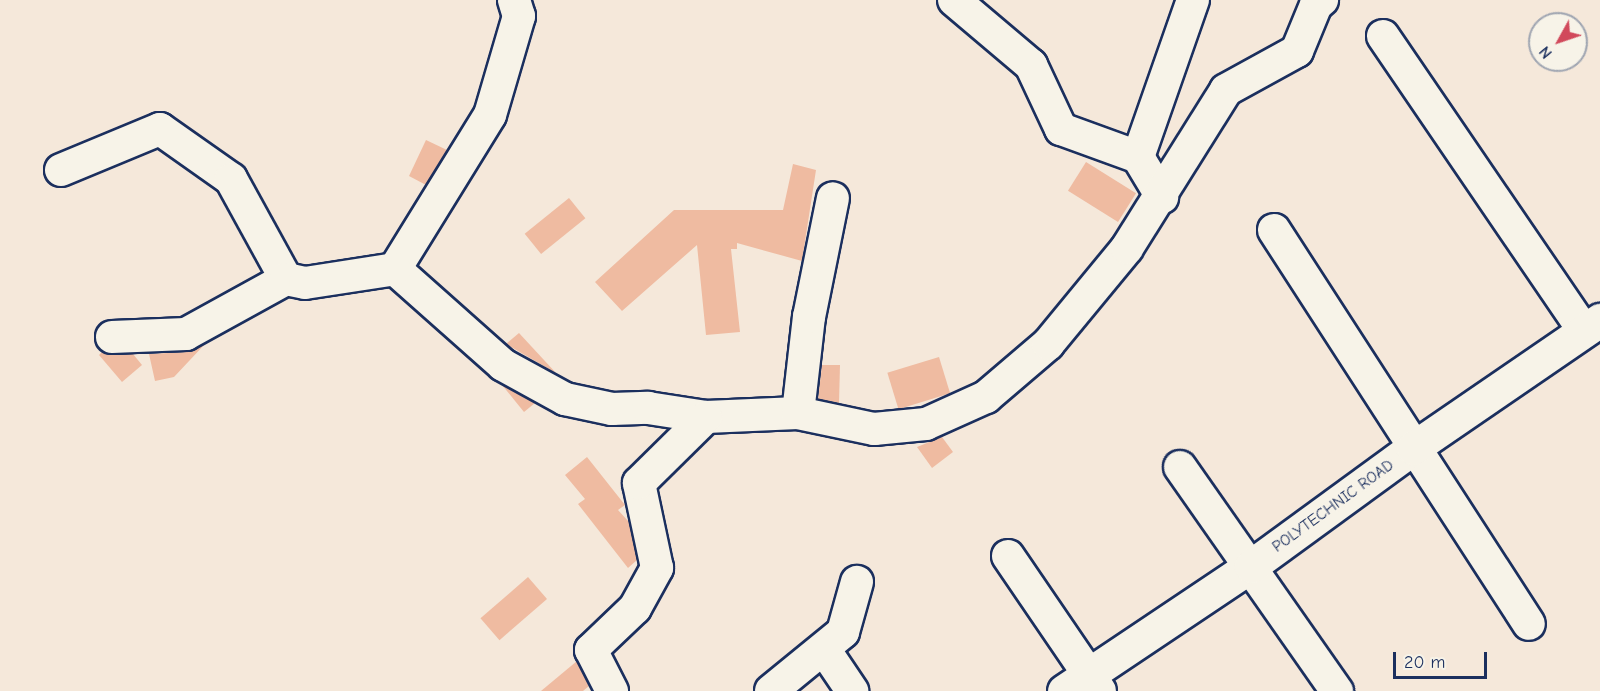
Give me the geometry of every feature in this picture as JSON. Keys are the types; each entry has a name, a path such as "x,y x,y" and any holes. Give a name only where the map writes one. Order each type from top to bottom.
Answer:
{"street":[{"path":"112,337 186,334 286,279 306,283 395,269 490,115 519,16 514,0"},
{"path":"954,0 1031,65 1061,129 1138,157 1162,197"},
{"path":"1138,157 1193,0"},
{"path":"395,269 503,365 565,399 612,409 648,408 706,417 798,413 874,429 926,424 986,397 1048,344 1127,248 1162,197 1226,90 1297,51 1316,5 1322,0"},
{"path":"1383,36 1592,326"},
{"path":"61,170 160,129 231,179 286,279"},
{"path":"798,413 809,317 833,198"},
{"path":"1274,231 1528,624"},
{"name":"POLYTECHNIC ROAD","path":"1084,685 1413,448 1592,326"},
{"path":"612,691 591,650 635,608 657,568 639,483 706,417"},
{"path":"1180,467 1337,691"},
{"path":"1008,556 1084,685"},
{"path":"771,691 843,632 857,582"},
{"path":"830,658 852,691"}],"building":[{"path":"426,140 447,150 426,185 409,176"},
{"path":"1086,162 1136,193 1118,222 1068,191"},
{"path":"793,164 816,170 802,261 737,243 737,249 731,249 740,332 706,335 697,245 622,311 595,282 674,210 783,210"},
{"path":"569,198 585,218 541,254 525,234"},
{"path":"519,333 556,373 506,344"},
{"path":"205,344 174,377 155,381 149,354 187,352"},
{"path":"102,352 133,354 142,365 122,382 99,355"},
{"path":"939,357 950,393 898,409 887,373"},
{"path":"822,365 840,365 839,403 818,399"},
{"path":"502,385 535,403 524,412"},
{"path":"942,437 953,452 932,468 917,447"},
{"path":"587,457 625,505 618,510 629,522 637,560 628,568 578,504 585,499 565,475"},
{"path":"528,577 547,599 499,640 480,618"},
{"path":"577,661 589,686 583,691 541,691"}]}
